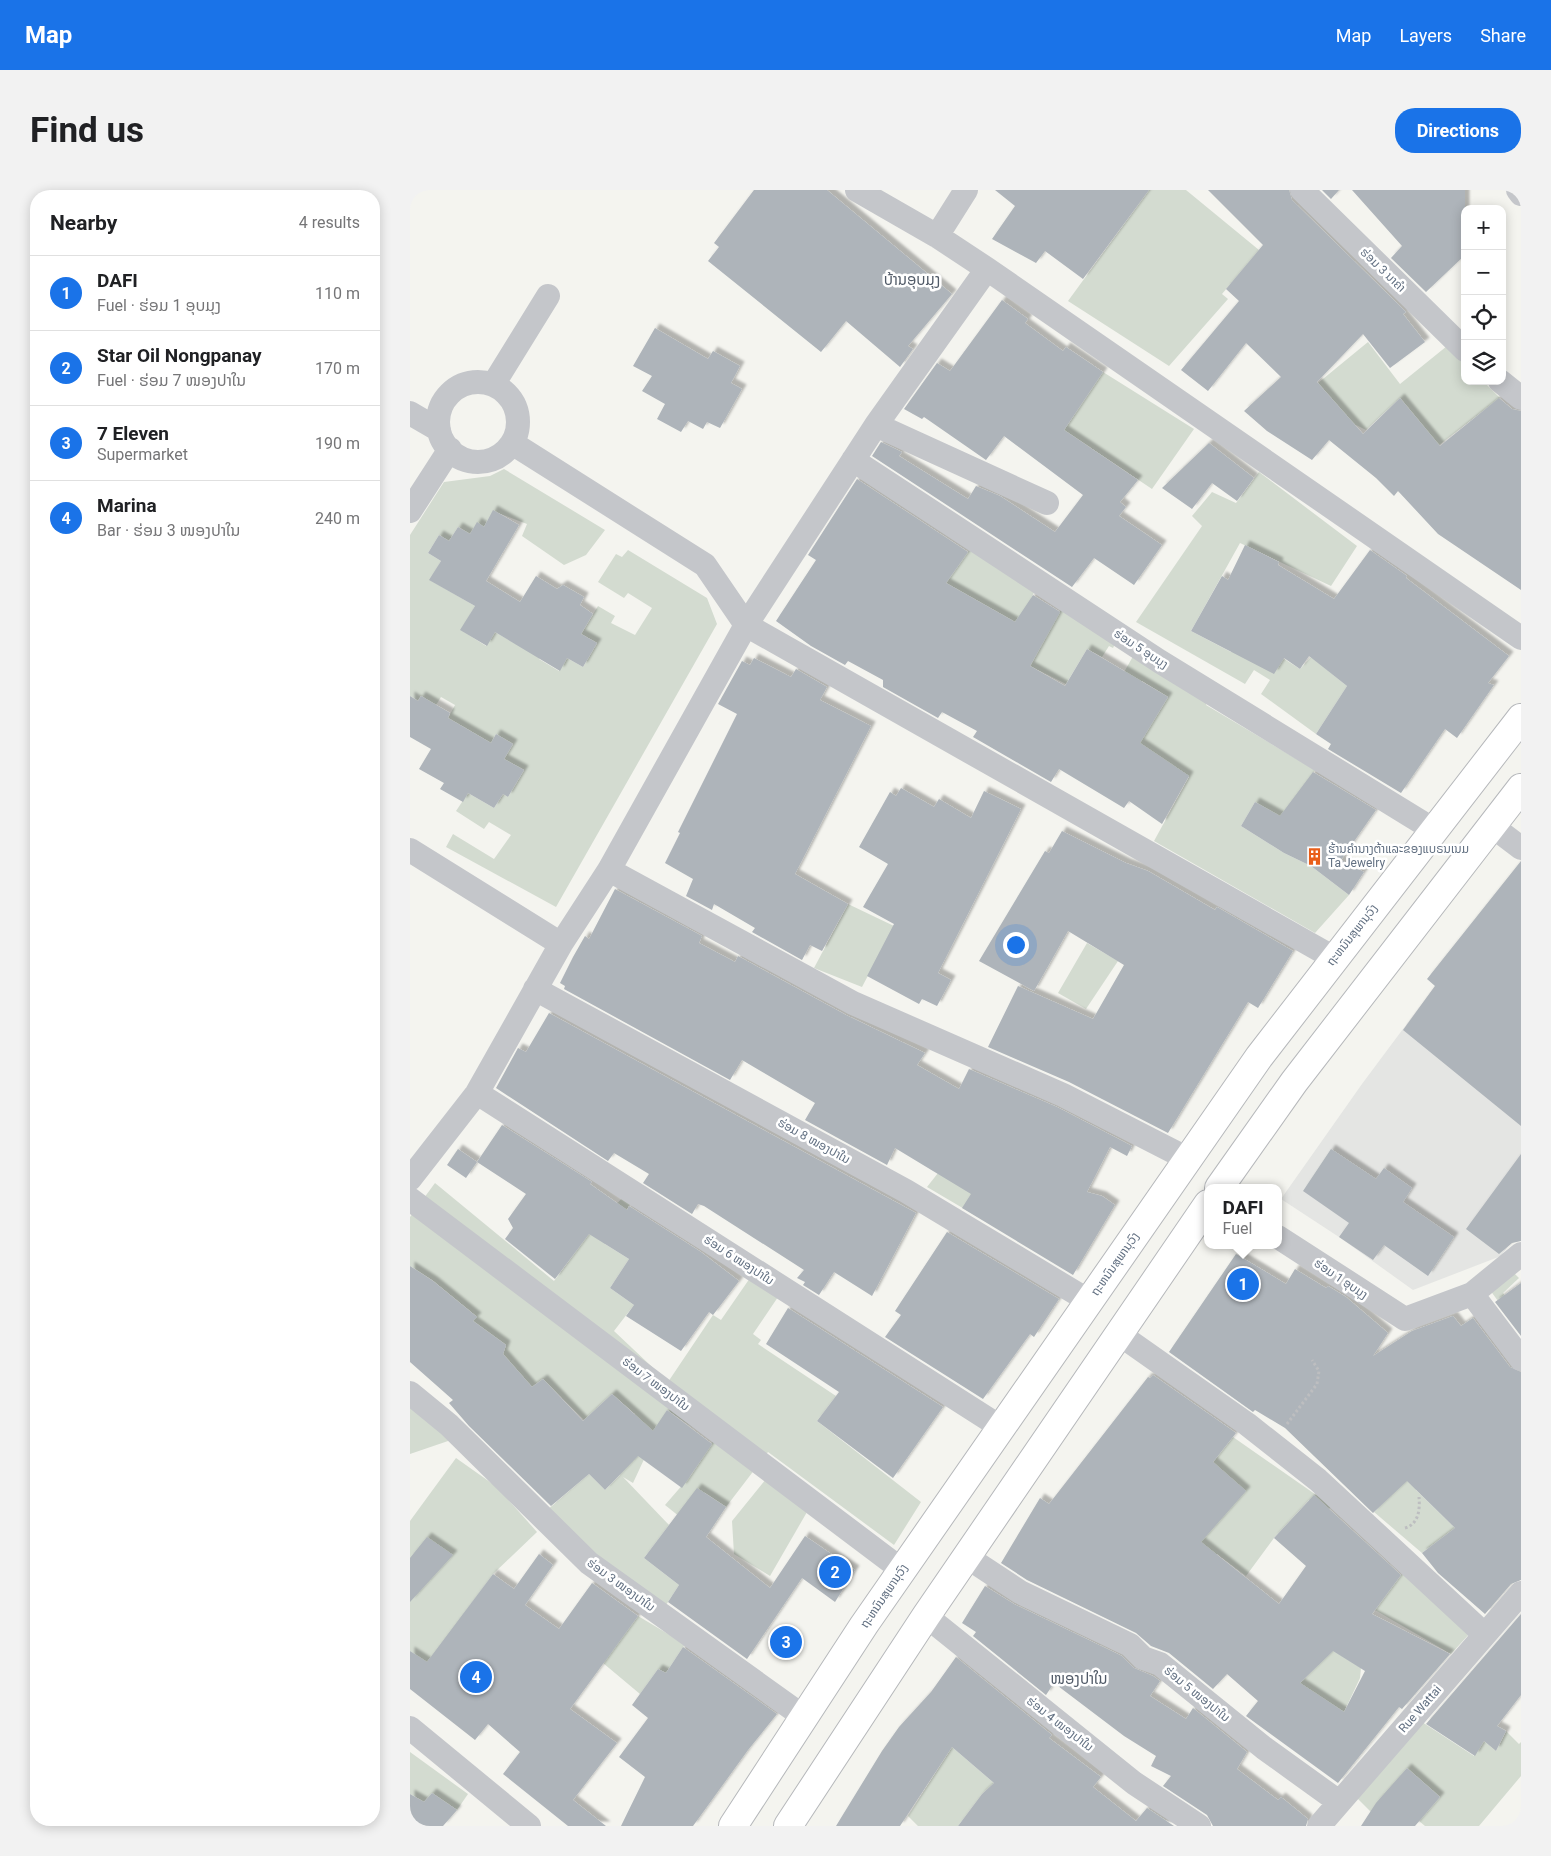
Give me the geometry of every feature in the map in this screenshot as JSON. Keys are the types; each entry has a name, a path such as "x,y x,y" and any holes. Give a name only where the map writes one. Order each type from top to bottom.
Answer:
{"highway":[{"name":"ຖະຫນົນສຸພານຸວົງ","path":"733,1826 902,1570 1259,1058 1334,958 1521,718"},
{"path":"1222,1184 1294,1082 1521,788"},
{"path":"788,1826 926,1616 1204,1210"}],"street":[{"path":"857,190 937,236 987,269 1521,638"},
{"path":"937,236 966,190"},
{"name":"ຮ່ອມ 3 ນາຄຳ","path":"1302,190 1461,346"},
{"path":"1518,190 1521,194"},
{"path":"410,1179 477,1093 561,944 609,870 746,625 876,425 987,269"},
{"path":"493,385 548,296"},
{"path":"410,413 445,440 465,460 478,462 491,460 503,453 512,443 517,431 518,418 515,406 508,395 493,385 473,382 461,386 450,394 443,404 439,417 445,440 410,511"},
{"path":"1505,385 1521,398"},
{"path":"876,425 1046,503"},
{"path":"512,443 705,566 746,625 1334,958"},
{"name":"ຮ່ອມ 5 ອຸບມຸງ","path":"853,460 1159,661 1434,830"},
{"path":"1492,826 1521,848"},
{"path":"410,850 561,944"},
{"path":"609,870 852,1003 1063,1095 1188,1159"},
{"name":"ຮ່ອມ 8 ໜອງປາໃນ","path":"535,989 906,1191 1090,1301"},
{"name":"ຮ່ອມ 6 ໜອງປາໃນ","path":"477,1093 1002,1428"},
{"name":"ຮ່ອມ 7 ໜອງປາໃນ","path":"410,1199 902,1570"},
{"name":"ຮ່ອມ 1 ອຸບມຸງ","path":"1282,1240 1405,1319 1472,1294"},
{"path":"1521,1254 1472,1294 1521,1359"},
{"path":"1119,1334 1267,1439 1318,1480 1484,1634"},
{"name":"ຮ່ອມ 3 ໜອງປາໃນ","path":"410,1392 449,1425 589,1564 804,1717"},
{"name":"ຮ່ອມ 5 ໜອງປາໃນ","path":"967,1557 1020,1592 1130,1645 1143,1658 1160,1664 1264,1748 1340,1802"},
{"name":"Rue Wattai","path":"1319,1826 1484,1634 1521,1594"},
{"name":"ຮ່ອມ 4 ໜອງປາໃນ","path":"926,1616 1134,1783 1199,1826"},
{"path":"410,1728 529,1826"}],"path":[{"path":"1267,1439 1282,1431 1317,1384 1319,1371 1312,1360"},
{"path":"1381,1537 1410,1527 1420,1511 1419,1497"}],"shaded area":[{"path":"1149,190 1186,190 1259,250 1222,294 1228,299 1169,366 1068,301"},
{"path":"1368,342 1400,384 1447,346 1461,359 1461,385 1487,385 1500,398 1439,445 1400,398 1366,430 1354,424 1318,383"},
{"path":"1103,372 1194,429 1152,489 1064,430"},
{"path":"504,469 605,530 586,555 564,565 522,536 527,524 493,511 484,527 477,523 470,534 458,527 449,541 439,535 428,553 441,561 430,580 475,606 461,630 486,646 495,632 514,643 543,652 539,659 559,671 567,658 583,667 597,643 581,634 598,606 615,616 611,623 635,635 652,608 628,593 624,598 598,582 616,554 622,557 628,550 707,598 717,624 556,907 446,847 453,834 494,859 511,835 489,822 484,829 456,811 468,793 494,808 503,794 508,797 524,770 504,759 513,744 496,734 491,743 448,718 455,705 441,697 436,705 421,696 418,701 410,696 410,535 444,482 490,476"},
{"path":"1259,472 1357,546 1331,586 1240,543 1191,631 1231,652 1256,606 1278,655 1300,669 1311,657 1347,686 1316,734 1261,694 1270,680 1254,670 1245,684 1136,622 1202,526 1192,516 1212,492 1236,503"},
{"path":"970,549 1036,588 1027,607 1015,622 946,583"},
{"path":"1063,605 1117,640 1113,648 1109,646 1102,657 1087,649 1066,684 1030,666"},
{"path":"1136,651 1209,699 1206,705 1315,770 1281,817 1255,802 1241,826 1284,853 1311,866 1349,895 1315,933 1154,841 1189,777 1139,744 1168,697 1142,681 1112,730 1123,674"},
{"path":"848,904 894,926 862,987 814,968"},
{"path":"1087,943 1118,961 1086,1009 1058,993"},
{"path":"1435,986 1521,1056 1521,1228 1501,1256 1413,1290 1339,1237 1282,1200 1362,1084"},
{"path":"938,1173 992,1206 983,1220 927,1187"},
{"path":"435,1183 554,1281 588,1235 623,1197 631,1203 605,1244 629,1259 610,1288 634,1305 614,1331 668,1382 713,1315 721,1320 750,1278 778,1297 753,1334 761,1340 758,1344 836,1396 817,1421 921,1502 894,1545 768,1452 726,1507 705,1493 685,1521 665,1505 691,1475 713,1441 667,1410 633,1483 623,1477 669,1525 644,1558 679,1585 666,1605 594,1555 546,1511 589,1474 605,1490 620,1475 611,1451 635,1414 612,1394 584,1420 543,1379 532,1387 503,1354 506,1345 473,1321 476,1316 432,1280 410,1266 410,1217"},
{"path":"1512,1271 1519,1278 1503,1293 1521,1313 1521,1333 1490,1290"},
{"path":"410,1404 451,1440 410,1454"},
{"path":"1233,1437 1332,1506 1325,1513 1309,1500 1274,1538 1246,1576 1217,1554 1201,1573 1185,1562 1193,1487"},
{"path":"456,1458 497,1487 537,1532 493,1574 465,1612 439,1673 410,1651 410,1521"},
{"path":"1414,1473 1416,1490 1455,1528 1422,1553 1374,1512"},
{"path":"766,1479 807,1512 770,1576 734,1554 732,1521"},
{"path":"1404,1571 1471,1632 1451,1654 1375,1610"},
{"path":"638,1616 685,1644 666,1673 658,1669 640,1694 603,1663"},
{"path":"1318,1641 1361,1668 1360,1678 1344,1712 1299,1684 1318,1665"},
{"path":"1422,1722 1474,1756 1484,1741 1496,1751 1506,1731 1519,1744 1521,1742 1521,1776 1479,1826 1425,1826 1419,1821 1440,1797 1407,1768 1371,1812 1355,1796"},
{"path":"952,1747 994,1783 982,1794 958,1826 918,1826 908,1816"},
{"path":"410,1752 468,1794 457,1810 432,1793 424,1802 410,1794"}],"building":[{"path":"754,190 827,190 952,294 908,346 913,349 900,367 846,321 821,352 708,261 719,247 714,243"},
{"path":"995,190 1149,190 1083,279 1045,251 1036,263 992,239 1015,206"},
{"path":"1208,190 1289,190 1292,200 1406,312 1403,314 1425,342 1390,368 1363,334 1317,382 1363,434 1400,398 1440,446 1499,398 1512,409 1521,411 1521,590 1438,534 1398,491 1394,496 1376,478 1329,440 1312,460 1267,431 1244,411 1281,377 1246,343 1208,391 1181,370 1239,301 1226,289 1263,245"},
{"path":"1322,190 1339,190 1331,199"},
{"path":"1352,190 1465,190 1465,205 1461,205 1461,259 1426,292 1391,258 1402,246"},
{"path":"1002,300 1028,319 1025,323 1063,351 1066,347 1103,372 1064,430 1138,480 1120,502 1126,507 1119,516 1162,545 1134,585 1094,558 1072,587 872,456 881,442 902,452 899,456 968,499 976,486 1000,496 1055,532 1083,495 1004,436 986,460 924,417 922,419 904,409 937,363 950,371"},
{"path":"655,328 708,359 713,351 740,366 731,383 742,389 720,428 707,422 703,429 688,421 681,432 657,419 665,404 642,391 652,376 633,366"},
{"path":"1209,443 1254,478 1237,501 1212,483 1192,509 1162,488"},
{"path":"857,479 968,552 946,583 1015,622 1033,595 1060,612 1030,666 1065,686 1087,649 1168,697 1140,743 1189,776 1162,824 1129,801 1124,808 1059,769 1051,782 973,737 977,731 942,712 938,718 883,687 883,680 848,661 845,665 811,646 776,621 816,560 808,555"},
{"path":"493,510 519,525 486,581 520,602 536,576 557,589 563,585 584,597 580,605 593,614 581,634 597,643 583,667 567,658 560,671 495,632 487,646 460,630 475,606 429,580 441,561 428,553 439,535 449,541 458,527 470,534 477,522 484,527"},
{"path":"1245,545 1279,562 1278,565 1334,599 1370,550 1407,576 1406,578 1509,656 1488,683 1494,685 1457,738 1445,729 1401,793 1328,749 1331,744 1316,734 1347,686 1309,656 1300,669 1284,658 1274,674 1191,631 1222,576 1228,580"},
{"path":"754,658 791,677 796,669 827,687 820,700 871,726 795,874 848,904 822,951 810,945 802,960 752,932 755,928 714,904 712,910 686,896 693,879 665,863 680,833 678,832 737,714 718,704 742,661 750,665"},
{"path":"410,696 418,701 421,696 450,713 448,718 491,743 496,734 513,744 504,759 524,770 508,797 503,794 494,808 468,793 463,802 440,789 444,783 419,769 431,749 410,737"},
{"path":"1313,772 1376,810 1341,860 1364,872 1349,895 1311,866 1284,853 1241,826 1255,802 1280,816"},
{"path":"901,788 934,807 939,799 971,818 984,791 1021,809 938,973 951,980 937,1006 922,999 919,1004 867,976 894,924 863,907 888,864 859,847 890,792 896,796"},
{"path":"1062,831 1126,863 1148,871 1215,910 1217,907 1293,951 1258,1008 1248,1002 1168,1133 1069,1082 988,1047 1018,986 1093,1019 1124,965 1068,931 1034,991 979,961 1045,851 1049,853"},
{"path":"1521,861 1521,1126 1403,1030 1435,986 1427,979"},
{"path":"615,889 702,936 699,943 735,962 738,956 846,1015 925,1053 917,1065 959,1089 969,1069 1057,1107 1132,1146 1127,1156 1110,1147 1087,1192 1102,1196 1115,1205 1073,1275 962,1208 971,1194 895,1148 887,1165 805,1120 815,1103 742,1060 730,1080 564,989 565,986 560,983 573,957 585,936 589,939"},
{"path":"549,1013 916,1213 872,1296 834,1272 819,1295 803,1285 805,1282 797,1278 804,1270 704,1206 698,1204 692,1214 643,1183 649,1174 614,1153 608,1161 496,1088 518,1048 526,1052"},
{"path":"502,1125 592,1182 590,1184 627,1210 629,1206 701,1252 739,1281 713,1315 709,1312 681,1351 626,1316 634,1305 610,1288 629,1259 589,1234 555,1279 505,1239 513,1228 508,1219 526,1194 477,1162"},
{"path":"458,1149 477,1162 466,1178 447,1165"},
{"path":"1331,1149 1376,1179 1384,1168 1412,1188 1403,1202 1454,1237 1428,1276 1384,1245 1373,1260 1339,1237 1349,1223 1303,1191"},
{"path":"1521,1154 1521,1241 1512,1243 1499,1254 1466,1229"},
{"path":"947,1232 1059,1299 1034,1337 1030,1334 983,1399 885,1337 901,1315 895,1311"},
{"path":"1236,1254 1286,1284 1295,1269 1326,1288 1328,1286 1346,1297 1388,1333 1373,1356 1412,1331 1453,1316 1461,1326 1473,1318 1510,1367 1521,1372 1521,1580 1511,1584 1485,1614 1438,1573 1422,1553 1455,1528 1407,1481 1373,1513 1285,1428 1255,1410 1253,1412 1169,1352"},
{"path":"410,1266 433,1281 477,1317 473,1321 506,1345 503,1354 532,1387 543,1379 583,1421 612,1394 653,1431 667,1410 712,1444 682,1488 638,1456 605,1490 589,1474 551,1506 469,1426 449,1403 453,1400 410,1362"},
{"path":"1521,1283 1521,1336 1495,1302"},
{"path":"788,1308 943,1407 893,1478 817,1421 839,1392 766,1344"},
{"path":"1153,1375 1236,1433 1213,1462 1246,1491 1201,1542 1279,1604 1306,1566 1274,1538 1314,1495 1401,1575 1372,1614 1450,1654 1402,1709 1399,1707 1338,1783 1246,1716 1258,1701 1227,1674 1213,1689 1169,1653 1151,1646 1136,1633 1027,1580 1001,1563 1040,1498 1049,1504 1148,1377 1150,1378","holes":["1333,1651 1365,1671 1344,1712 1300,1683"]},
{"path":"697,1488 726,1507 706,1537 770,1588 805,1536 855,1570 835,1602 802,1578 747,1659 668,1602 679,1585 644,1558"},
{"path":"427,1537 453,1555 410,1602 410,1558"},
{"path":"539,1554 553,1565 525,1605 559,1629 592,1583 638,1616 570,1709 617,1743 573,1800 606,1826 568,1826 503,1774 520,1752 488,1724 475,1740 410,1689 410,1651 427,1662 493,1574 514,1589"},
{"path":"985,1586 1014,1604 1122,1656 1134,1668 1160,1681 1150,1696 1186,1719 1193,1708 1247,1752 1237,1769 1278,1800 1281,1797 1308,1819 1306,1826 1213,1826 1207,1815 1163,1786 1171,1776 1151,1766 1156,1756 1124,1736 1054,1683 1046,1695 973,1636 976,1632 962,1623"},
{"path":"1521,1614 1521,1695 1497,1726 1506,1731 1496,1751 1484,1741 1475,1756 1426,1724"},
{"path":"683,1647 777,1714 748,1750 693,1826 621,1826 645,1777 619,1757 648,1718 632,1705 658,1669 666,1673"},
{"path":"956,1657 1052,1735 1049,1738 1101,1777 1093,1787 1136,1821 1147,1808 1174,1826 958,1826 982,1794 994,1783 952,1747 900,1826 836,1826 899,1727 931,1692"},
{"path":"1407,1768 1440,1797 1415,1826 1361,1826 1376,1803"},
{"path":"432,1793 457,1810 443,1826 410,1826 410,1794 424,1802"}],"place":[{"name":"ຮ້ານຄຳນາງຕ້າແລະຂອງແບຣນເນມ Ta Jewelry","path":"1314,856"},
{"name":"DAFI","path":"1243,1284"},
{"name":"Star Oil Nongpanay","path":"835,1572"},
{"name":"7 Eleven","path":"786,1642"},
{"name":"Marina","path":"476,1677"}],"district":[{"name":"ບ້ານອຸບມຸງ","path":"912,280"},
{"name":"ໜອງປາໃນ","path":"1079,1679"}]}
